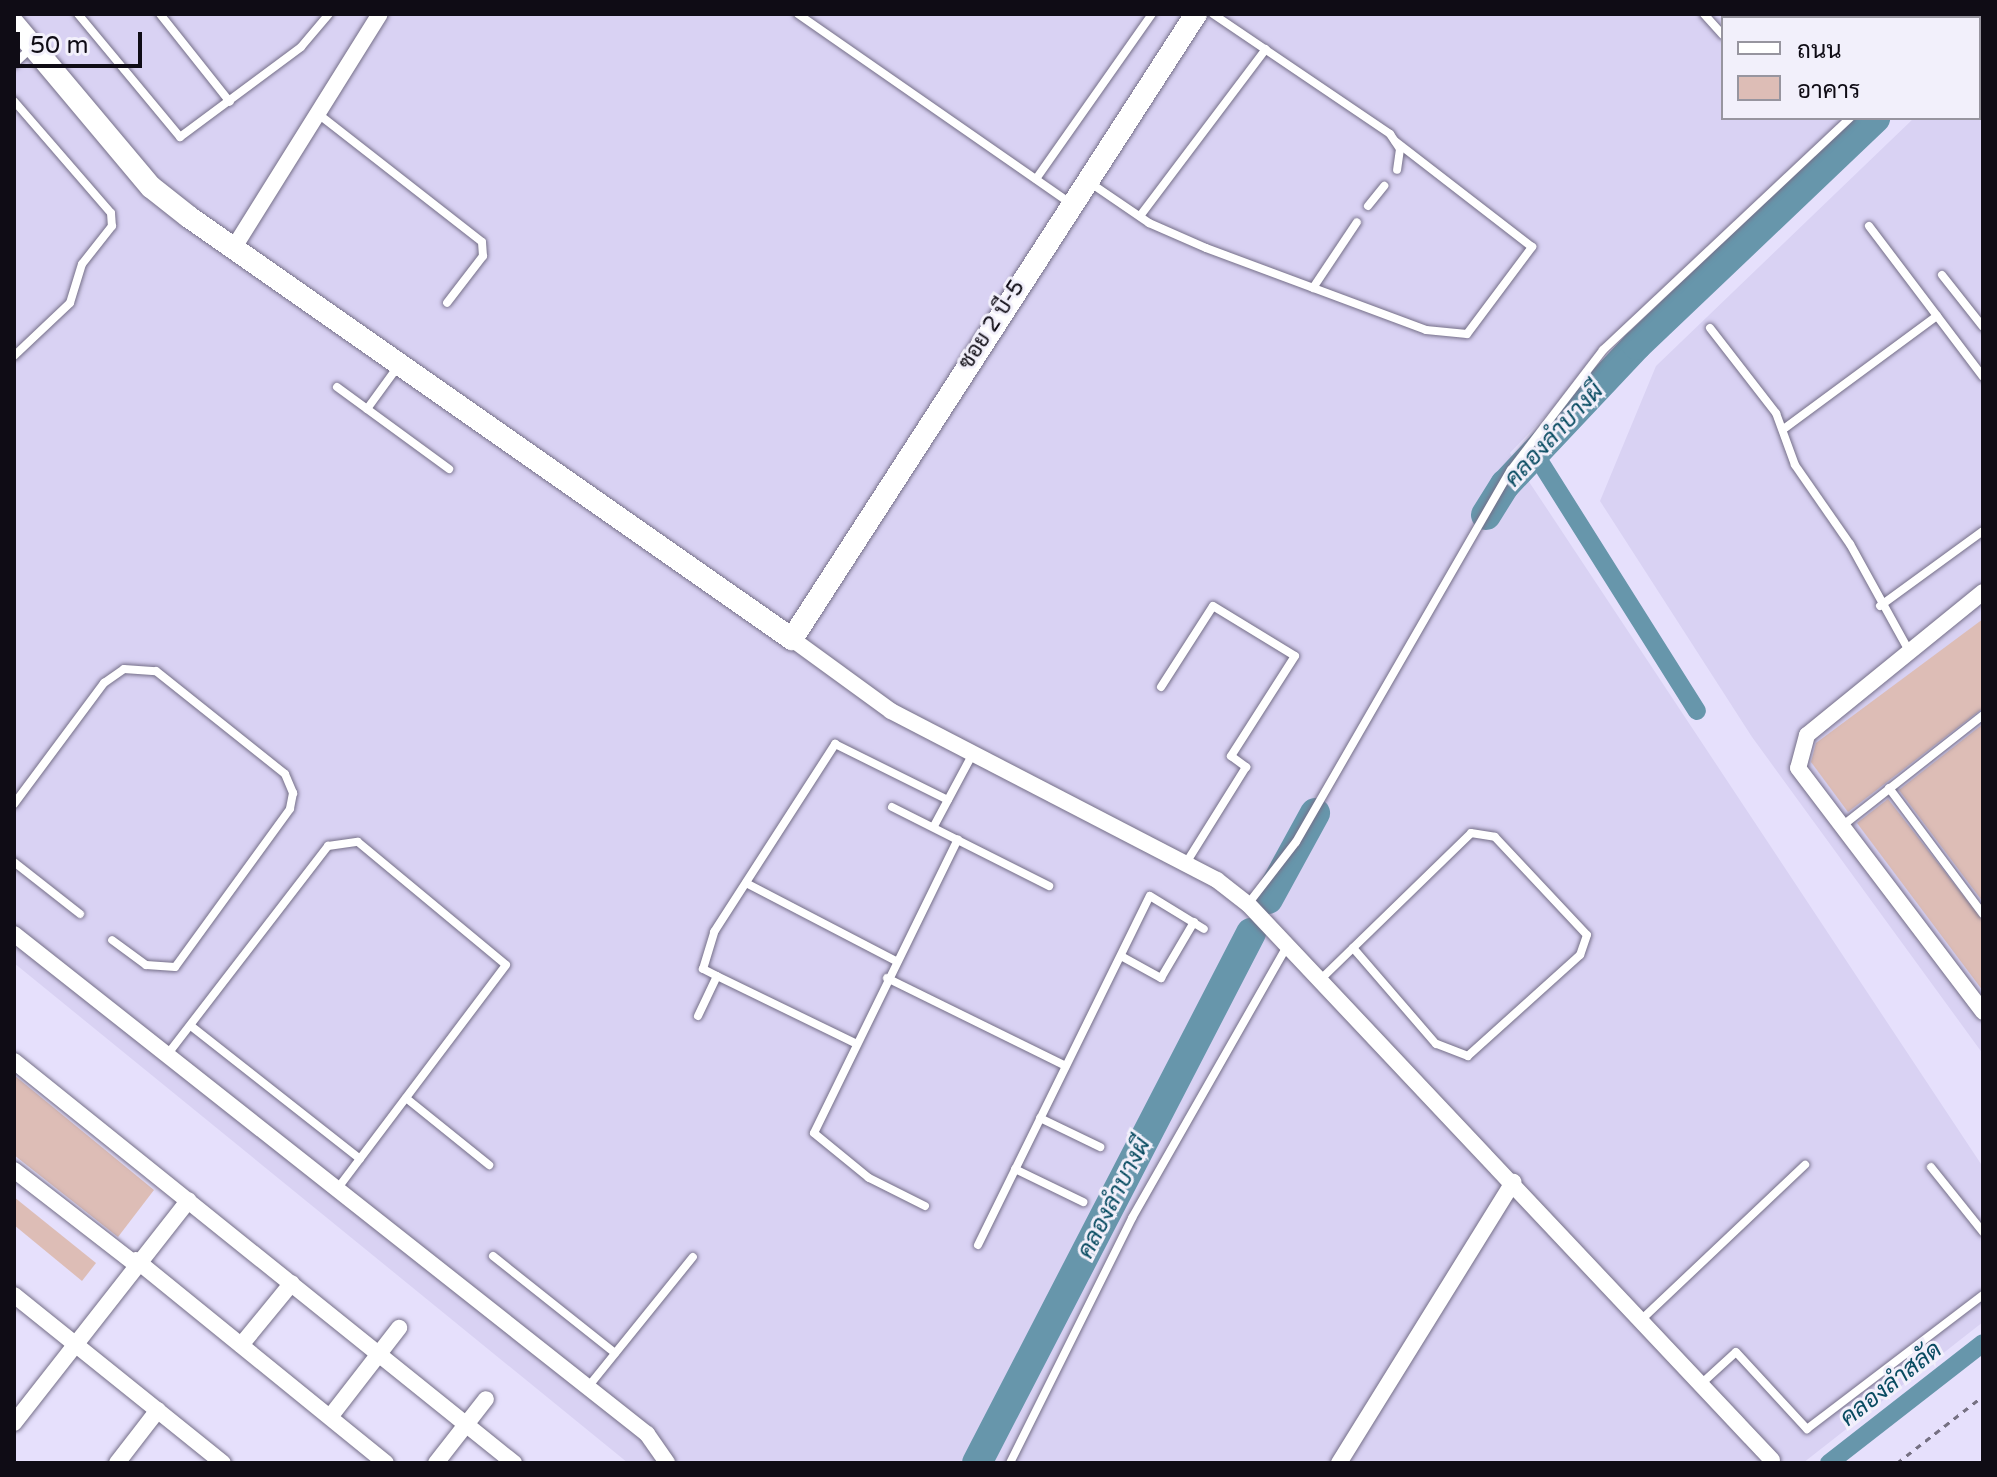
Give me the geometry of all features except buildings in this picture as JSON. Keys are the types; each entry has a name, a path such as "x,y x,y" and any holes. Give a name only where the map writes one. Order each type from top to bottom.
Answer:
{"street":[{"path":"233,249 380,14"},
{"name":"ซอย 2 บี-5","path":"792,639 1085,179 1196,14"},
{"path":"14,24 151,187 233,249 891,711 1186,863 1248,904 1772,1460"},
{"path":"1983,592 1908,649 1807,735 1798,752 1798,768 1983,1012"},
{"path":"14,934 647,1434 667,1463"},
{"path":"14,1061 514,1463"},
{"path":"14,1170 136,1262 386,1463"},
{"path":"1339,1463 1513,1182"},
{"path":"16,1421 72,1341 189,1200"},
{"path":"241,1345 292,1283"},
{"path":"15,1299 223,1463"},
{"path":"330,1417 399,1328"},
{"path":"436,1463 486,1399"},
{"path":"117,1463 158,1410"}],"lane":[{"path":"78,14 173,135 187,136 301,47 329,14"},
{"path":"160,14 230,102"},
{"path":"798,14 1070,203"},
{"path":"1036,179 1152,14"},
{"path":"1085,179 1140,216 1313,288 1450,338 1477,324 1532,247 1395,141 1213,14"},
{"path":"1704,14 1721,33"},
{"path":"14,64 33,47"},
{"path":"1140,216 1266,49"},
{"path":"14,101 111,213 112,226 82,264 70,303 14,356"},
{"path":"317,113 482,242 483,256 447,303"},
{"path":"1248,904 1296,842 1511,470 1594,362 1848,120"},
{"path":"1395,141 1402,158 1397,170"},
{"path":"1368,206 1384,186"},
{"path":"1313,288 1357,222"},
{"path":"1869,226 1983,377"},
{"path":"1942,275 1983,327"},
{"path":"1785,428 1937,316"},
{"path":"1710,328 1785,428 1787,451 1850,544 1880,606 1908,649"},
{"path":"367,409 399,365"},
{"path":"337,387 449,469"},
{"path":"1880,606 1983,531"},
{"path":"1161,687 1213,606 1295,656 1231,756 1246,767 1186,863"},
{"path":"14,804 104,683 124,669 156,671 285,774 293,793 290,809 175,967 146,965 112,940"},
{"path":"1841,826 1983,715"},
{"path":"855,1043 703,969 714,932 835,744 948,800"},
{"path":"934,826 972,755"},
{"path":"1889,788 1983,914"},
{"path":"892,807 1049,886"},
{"path":"1321,979 1471,833 1485,831 1587,935 1580,955 1468,1056 1436,1044 1353,948"},
{"path":"925,1206 869,1178 814,1133 855,1043 958,839"},
{"path":"167,1055 328,846 358,842 506,965 337,1189"},
{"path":"14,862 80,914"},
{"path":"746,883 896,961"},
{"path":"978,1245 1150,896 1204,929"},
{"path":"1121,956 1161,978 1194,922"},
{"path":"1010,1463 1132,1218 1288,944"},
{"path":"698,1016 717,976"},
{"path":"887,978 1066,1066"},
{"path":"191,1026 360,1159"},
{"path":"406,1098 489,1165"},
{"path":"1040,1118 1100,1147"},
{"path":"1641,1320 1805,1165"},
{"path":"1931,1167 1983,1232"},
{"path":"1015,1169 1083,1202"},
{"path":"493,1256 615,1353"},
{"path":"588,1387 693,1257"},
{"path":"1701,1384 1736,1352 1807,1429 1983,1295"}],"path":[{"path":"1897,1463 1983,1396"}],"shaded area":[{"path":"14,14 1955,14 1721,16 1721,120 1843,120 1685,270 1510,453 1983,1167 1983,1322 1803,1463 628,1463 14,963"},
{"path":"1983,49 1983,1054 1752,737 1600,501 1656,366 1912,120 1981,120"}],"waterway":[{"name":"คลองลำบางผี","path":"1486,515 1505,485 1637,345 1873,120"},
{"path":"1537,457 1697,711"},
{"name":"คลองลำบางผี","path":"1268,899 1315,813"},
{"name":"คลองลำบางผี","path":"977,1463 1251,933"},
{"name":"คลองลำสลัด","path":"1829,1463 1983,1343"}]}
